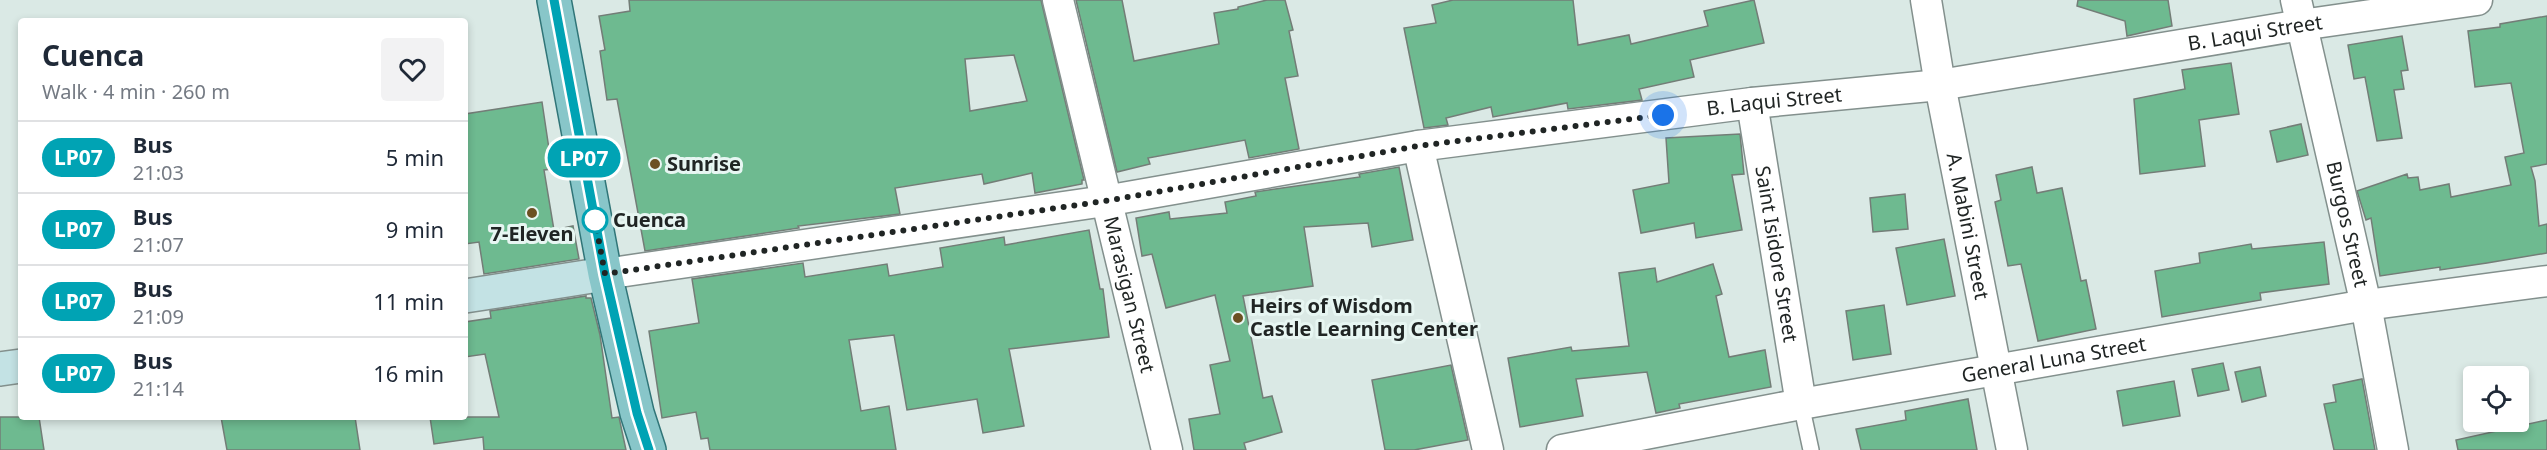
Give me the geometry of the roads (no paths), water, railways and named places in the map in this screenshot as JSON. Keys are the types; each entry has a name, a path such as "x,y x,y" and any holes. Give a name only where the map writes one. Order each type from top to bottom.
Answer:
{"main road":[{"path":"554,0 605,274 637,413 649,450"},
{"name":"B. Laqui Street","path":"468,296 605,274"},
{"path":"0,369 18,366"}],"street":[{"name":"Marasigan Street","path":"1058,0 1167,450"},
{"name":"A. Mabini Street","path":"1926,0 1940,85 2012,450"},
{"name":"B. Laqui Street","path":"605,274 1105,201 1418,146 1752,103 1940,85 2299,13 2477,0"},
{"name":"Burgos Street","path":"2299,13 2366,306 2393,450"},
{"name":"Saint Isidore Street","path":"1752,103 1801,404"},
{"path":"1418,146 1488,450"},
{"name":"General Luna Street","path":"1562,450 1801,404 2366,306 2547,281"}],"lane":[{"path":"1801,404 1811,450"}],"place":[{"name":"Sunrise","path":"655,164"},
{"name":"7-Eleven","path":"532,213"},
{"name":"Cuenca","path":"595,220"},
{"name":"Heirs of Wisdom Castle Learning Center","path":"1238,318"}]}
